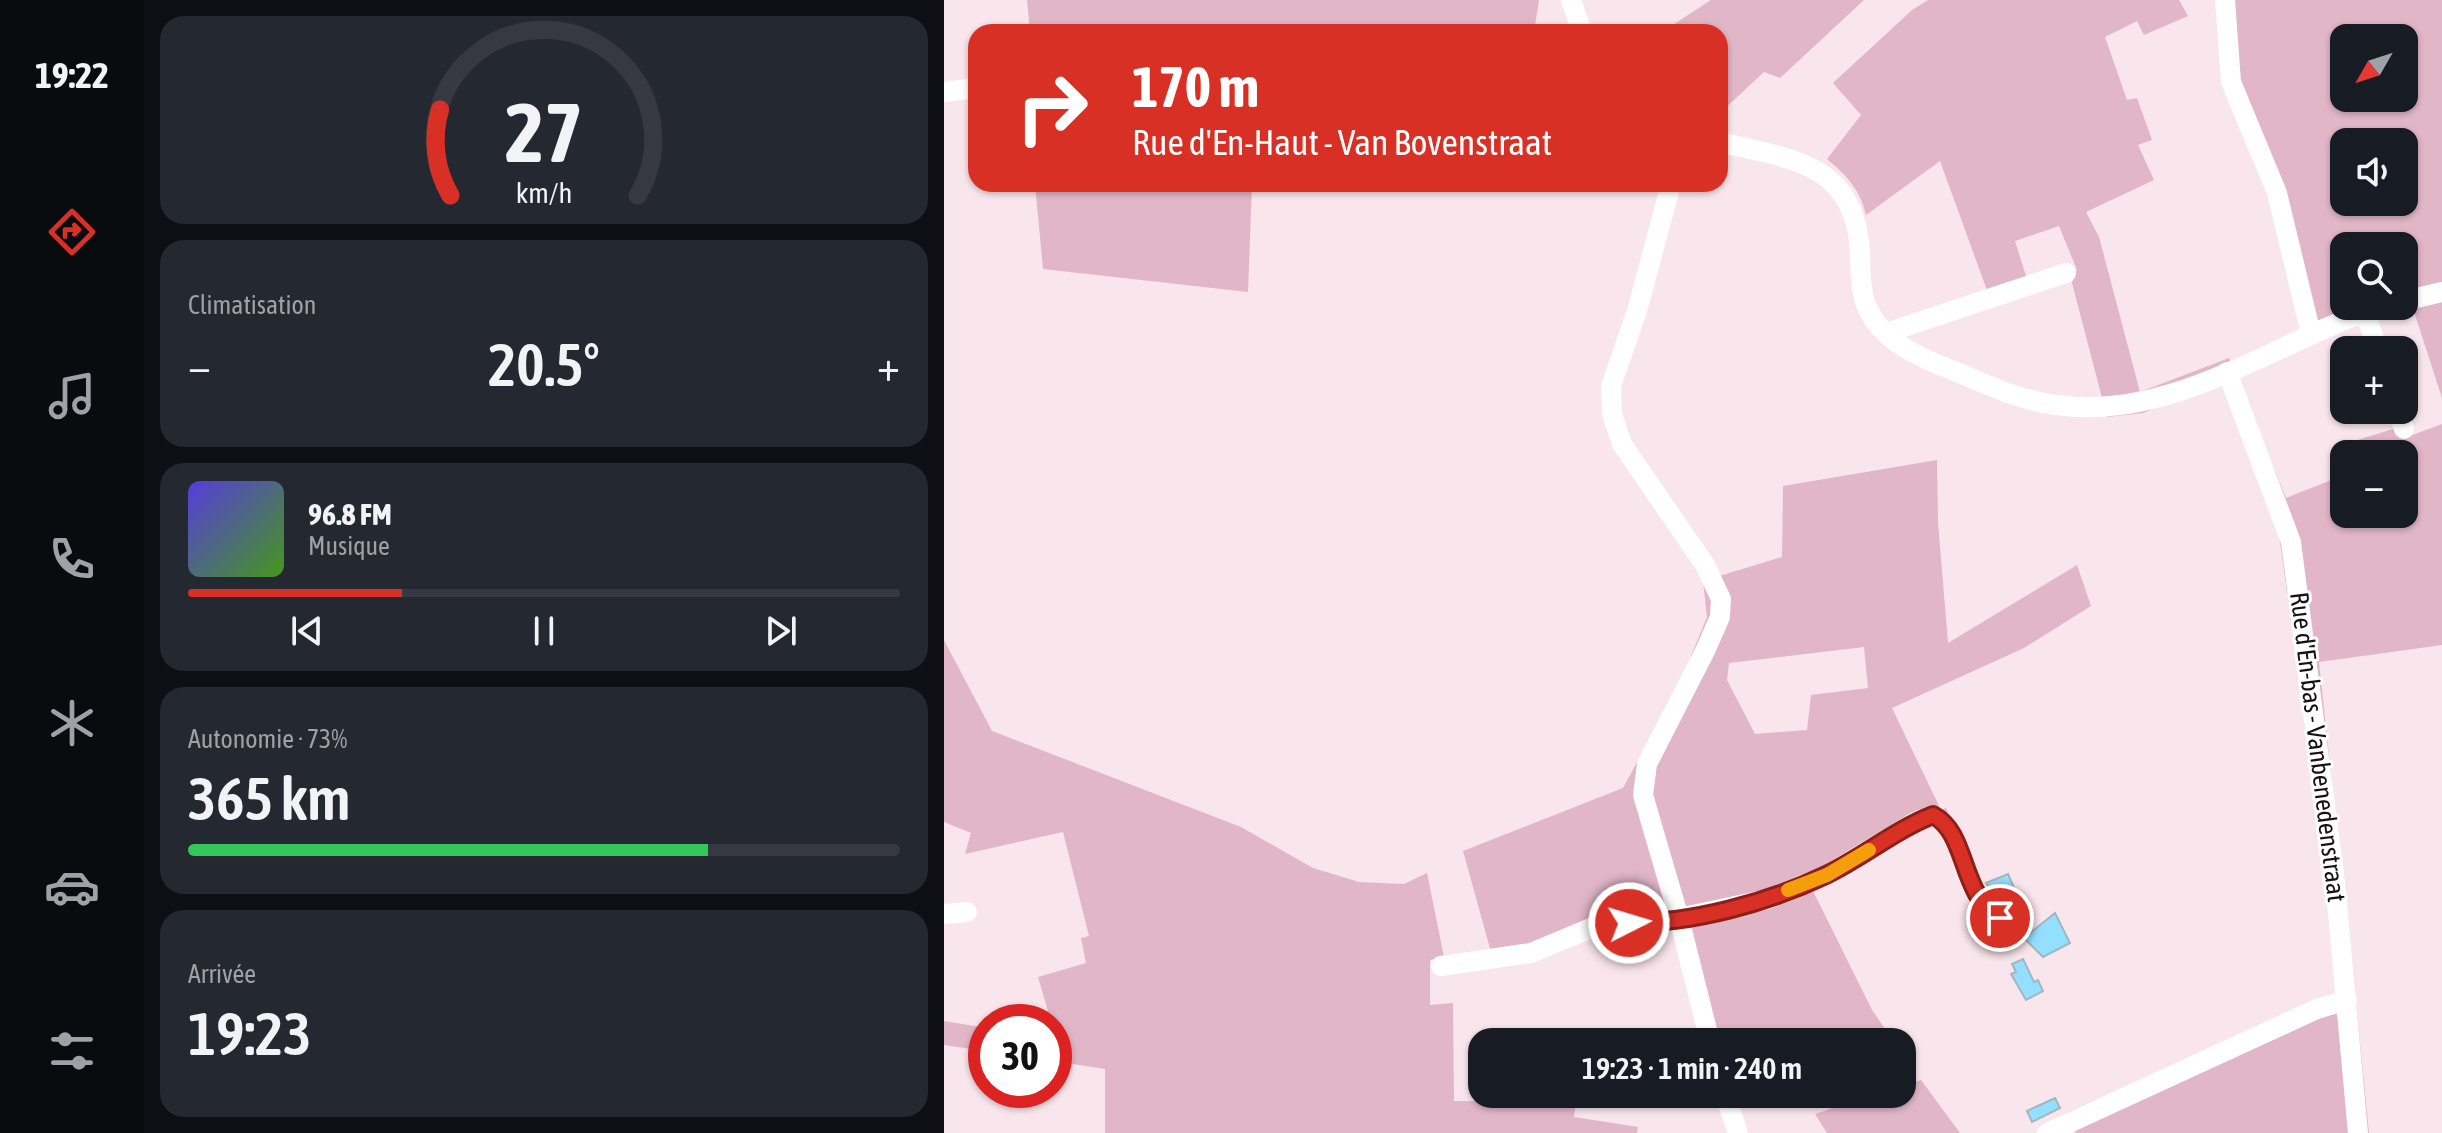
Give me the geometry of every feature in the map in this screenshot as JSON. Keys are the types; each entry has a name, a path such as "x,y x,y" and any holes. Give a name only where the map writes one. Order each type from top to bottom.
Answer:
{"street":[{"path":"1571,0 1579,24"},
{"path":"2225,0 2231,82 2277,193 2311,334"},
{"path":"944,92 968,89"},
{"path":"1728,144 1801,163 1830,177 1847,197 1855,218 1866,304 1886,333 1922,358 2019,397 2057,405 2091,407 2160,398 2346,320"},
{"path":"1669,192 1637,311 1611,386 1612,414 1622,444 1705,565 1721,599 1720,617 1705,651 1647,764 1643,795 1706,1028"},
{"path":"1886,333 2066,273"},
{"path":"2418,298 2442,292"},
{"name":"Rue d'En-bas - Vanbenedenstraat","path":"2227,372 2291,542 2302,606 2347,1000 2358,1133"},
{"path":"1441,966 1531,953 1603,923 1655,923 1768,899 1827,875 1933,815 1948,827 1975,895 1986,910 2000,918"},
{"path":"944,914 967,912"},
{"path":"2047,1133 2317,1009 2347,1000"},
{"path":"1730,1108 1738,1133"}],"shaded area":[{"path":"1027,0 1539,0 1535,24 1029,24"},
{"path":"1711,0 1864,0 1780,78 1764,72 1728,106 1728,24 1674,24"},
{"path":"1928,0 2179,0 2188,16 2144,35 2137,21 2105,37 2127,100 2137,98 2152,140 2138,145 2154,180 2086,212 2099,237 2140,392 2229,358 2286,498 2330,481 2330,528 2418,528 2418,440 2357,440 2396,428 2407,437 2442,424 2442,645 2319,662 2338,839 2306,728 2279,535 2220,382 2143,413 2107,417 2071,279 2077,270 2059,226 2015,241 2027,279 1988,293 1940,161 1866,215 1852,184 1827,159 1861,115 1833,83 1912,10"},
{"path":"2228,0 2442,0 2442,398 2417,320 2418,232 2330,232 2330,316 2301,328 2273,209 2233,78"},
{"path":"1036,192 1252,192 1248,292 1043,269"},
{"path":"1937,460 1938,522 1948,643 2077,565 2091,606 2024,648 1892,708 1941,810 1946,808 1974,876 1940,828 1930,824 1811,887 1872,1010 1884,1028 1713,1028 1684,912 1519,950 1491,952 1463,851 1623,788 1679,685 1707,617 1703,581 1782,557 1783,486","holes":["1864,647 1868,688 1811,695 1807,730 1755,734 1727,680 1729,663"]},
{"path":"944,640 992,731 1241,827 1313,868 1359,882 1404,884 1427,873 1444,957 1430,960 1430,1005 1453,1003 1454,1101 1468,1101 1468,1108 1575,1108 1574,1117 1638,1127 1637,1133 1105,1133 1105,1069 1072,1064 1072,1004 1046,1004 1038,977 1086,963 1081,938 1089,936 1063,832 965,854 971,833 944,822"},
{"path":"2347,913 2369,1133 2076,1133 2066,1113 2324,998 2340,994"},
{"path":"944,1021 968,1025 968,1048 944,1045"},
{"path":"1921,1080 1960,1133 1827,1133 1815,1114 1833,1108 1916,1108 1916,1082"}],"building":[{"path":"2008,874 2015,890 2001,896 2002,903 1986,883"},
{"path":"2055,913 2070,943 2043,957 2024,938"},
{"path":"2023,959 2034,982 2038,980 2043,991 2026,1000 2011,974 2016,972 2012,964"},
{"path":"2055,1098 2060,1108 2032,1122 2027,1111"}],"slow traffic":[{"path":"1788,890 1827,875 1869,850"}],"route":[{"path":"1629,923 1655,923 1768,899 1827,875 1915,822 1933,815 1948,827 1975,895 1986,910 2000,918"}]}
